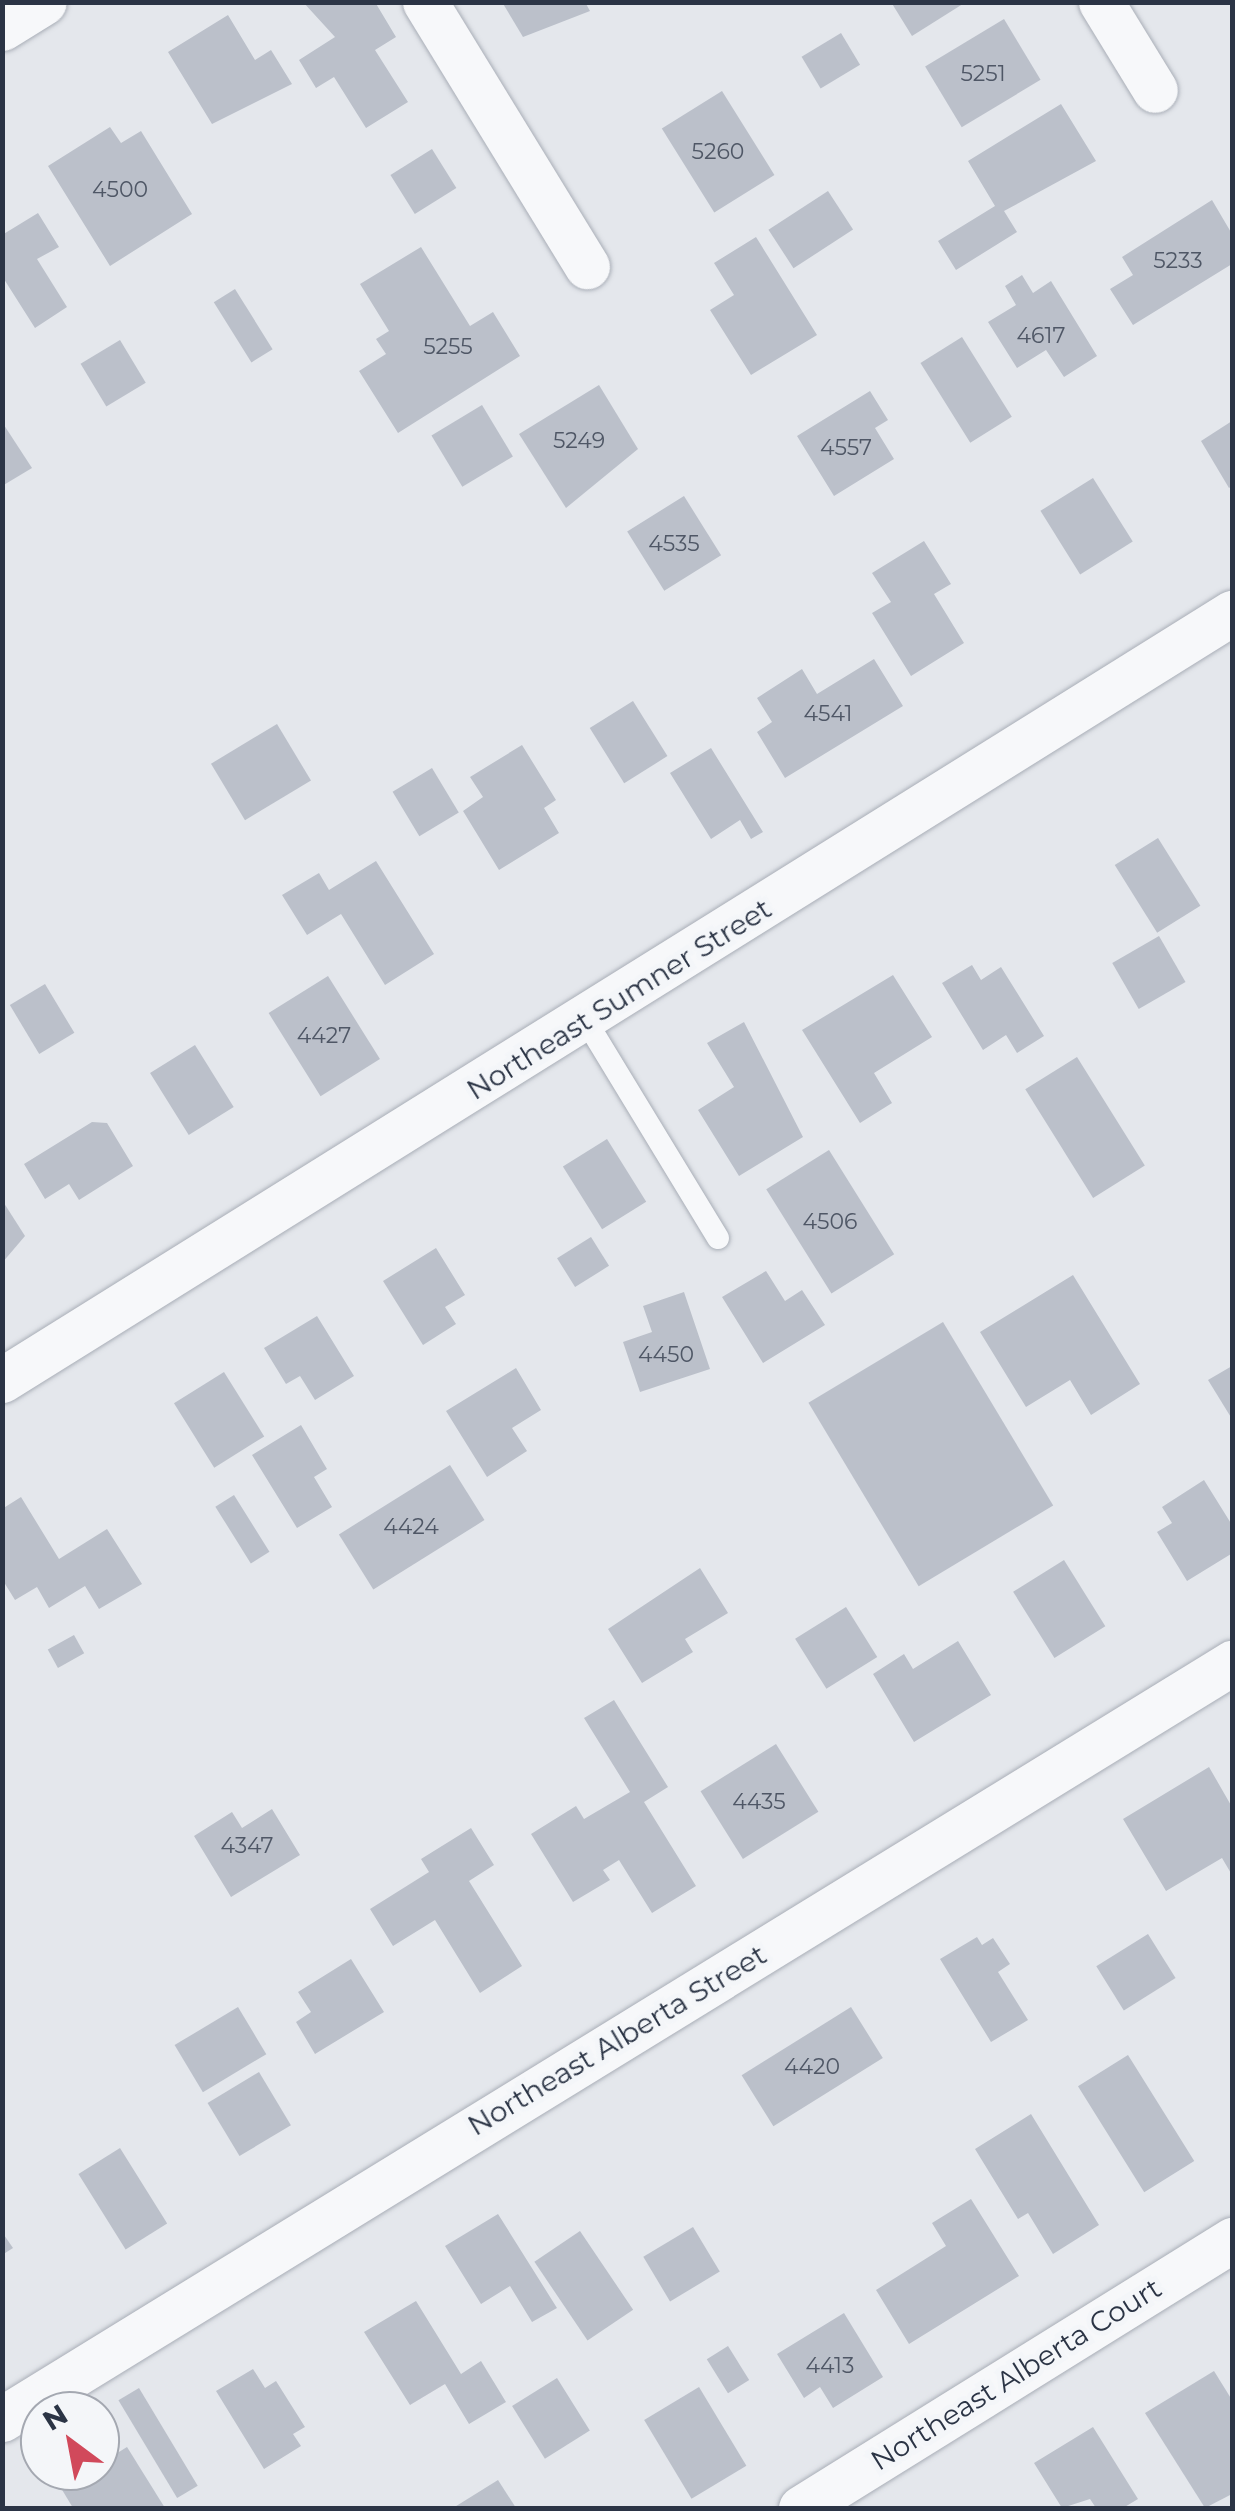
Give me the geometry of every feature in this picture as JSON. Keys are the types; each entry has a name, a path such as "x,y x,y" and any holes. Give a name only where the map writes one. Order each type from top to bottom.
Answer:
{"street":[{"path":"2,28 44,2"},
{"path":"425,2 587,266"},
{"path":"1101,2 1154,90"},
{"name":"Northeast Sumner Street","path":"2,1380 586,1021 1232,614"},
{"name":"Northeast Alberta Street","path":"2,2419 1232,1664"},
{"name":"Northeast Alberta Court","path":"800,2508 1232,2240"}],"lane":[{"path":"586,1021 718,1238"}],"building":[{"path":"303,2 375,2 396,37 375,50 408,102 366,128 334,77 316,88 299,60 335,37"},
{"path":"502,2 585,2 590,11 523,37"},
{"path":"891,2 966,2 912,36"},
{"path":"228,15 255,60 271,50 292,84 212,124 168,52"},
{"path":"1004,19 1041,80 962,127 925,66"},
{"path":"841,33 860,65 821,88 802,57"},
{"path":"722,91 774,175 714,213 662,129"},
{"path":"1061,104 1096,161 1004,211 1017,232 956,270 938,241 995,206 968,161"},
{"path":"110,127 121,143 141,131 192,214 110,266 48,166"},
{"path":"432,149 456,188 415,214 390,175"},
{"path":"828,191 853,230 794,268 768,230"},
{"path":"1212,200 1232,234 1232,264 1133,325 1110,289 1133,275 1122,257"},
{"path":"38,213 59,247 37,259 67,307 35,328 2,276 2,235"},
{"path":"756,237 817,335 751,375 710,310 734,295 714,263"},
{"path":"421,247 470,326 493,312 520,356 398,433 359,371 386,354 376,339 389,331 360,284"},
{"path":"1022,275 1033,293 1051,281 1097,356 1064,377 1046,350 1017,368 988,322 1016,305 1005,286"},
{"path":"235,289 273,349 251,362 214,302"},
{"path":"962,337 1012,417 970,443 920,363"},
{"path":"120,340 146,383 106,407 81,364"},
{"path":"599,385 638,449 566,508 519,434"},
{"path":"870,391 888,420 875,428 894,459 834,496 797,436"},
{"path":"482,405 513,456 462,487 431,435"},
{"path":"1232,421 1232,486 1229,488 1201,441"},
{"path":"2,422 32,468 2,486"},
{"path":"1093,478 1133,542 1080,574 1040,511"},
{"path":"684,496 721,555 664,591 627,532"},
{"path":"924,541 951,584 934,594 964,643 911,676 872,613 891,602 872,573"},
{"path":"874,659 903,706 785,778 757,732 772,722 757,698 802,669 817,694"},
{"path":"633,701 667,756 624,783 590,728"},
{"path":"277,724 311,781 245,820 211,764"},
{"path":"522,745 556,800 544,808 559,833 499,870 463,811 483,797 470,777"},
{"path":"711,748 763,832 751,839 740,820 711,839 670,773"},
{"path":"432,768 459,813 419,836 393,792"},
{"path":"1158,838 1200,906 1157,933 1115,865"},
{"path":"376,861 434,954 385,985 341,914 307,935 282,895 319,873 329,890"},
{"path":"1159,936 1186,982 1139,1009 1112,963"},
{"path":"972,965 981,980 1001,967 1044,1036 1017,1053 1006,1035 983,1050 942,983"},
{"path":"893,975 932,1037 874,1073 892,1103 860,1123 802,1030"},
{"path":"328,976 380,1059 321,1096 269,1013"},
{"path":"45,984 74,1033 39,1054 10,1005"},
{"path":"744,1022 803,1137 739,1176 698,1110 734,1087 707,1043"},
{"path":"195,1045 234,1107 189,1135 150,1073"},
{"path":"1077,1057 1145,1166 1093,1198 1025,1089"},
{"path":"92,1122 107,1123 133,1166 79,1200 69,1184 45,1199 24,1164"},
{"path":"607,1139 646,1202 602,1229 563,1167"},
{"path":"829,1150 894,1254 831,1294 766,1189"},
{"path":"2,1200 25,1236 2,1263"},
{"path":"591,1237 609,1266 575,1287 557,1258"},
{"path":"436,1248 465,1295 445,1307 456,1324 423,1345 383,1281"},
{"path":"766,1271 785,1301 802,1290 825,1325 763,1363 722,1297"},
{"path":"1073,1275 1140,1384 1091,1415 1070,1380 1026,1407 980,1332"},
{"path":"684,1292 710,1369 640,1392 623,1342 652,1332 643,1306"},
{"path":"317,1316 354,1376 315,1400 300,1376 286,1384 264,1348"},
{"path":"943,1322 1053,1505 919,1586 808,1403"},
{"path":"1232,1366 1232,1419 1208,1380"},
{"path":"516,1368 541,1410 512,1428 527,1451 487,1477 446,1411"},
{"path":"224,1372 264,1436 214,1468 174,1403"},
{"path":"301,1425 327,1469 314,1477 332,1507 297,1528 252,1455"},
{"path":"450,1465 484,1520 373,1590 339,1534"},
{"path":"1204,1480 1232,1525 1231,1554 1187,1581 1157,1532 1172,1523 1162,1507"},
{"path":"234,1495 270,1552 251,1563 215,1507"},
{"path":"21,1497 59,1559 107,1529 142,1584 99,1609 85,1586 49,1608 37,1587 15,1600 2,1579 2,1509"},
{"path":"1064,1560 1105,1626 1054,1658 1013,1592"},
{"path":"700,1568 728,1613 685,1639 693,1652 642,1683 608,1629"},
{"path":"846,1607 877,1657 826,1689 795,1639"},
{"path":"74,1635 84,1653 58,1668 48,1650"},
{"path":"958,1641 991,1695 914,1742 873,1674 904,1654 913,1669"},
{"path":"614,1700 668,1787 644,1802 696,1886 652,1913 619,1860 603,1870 610,1880 573,1902 531,1834 576,1806 584,1819 630,1792 584,1718"},
{"path":"776,1744 818,1812 743,1859 701,1791"},
{"path":"1209,1767 1232,1807 1232,1875 1222,1858 1166,1891 1123,1819"},
{"path":"272,1809 300,1855 231,1897 194,1836 232,1812 242,1828"},
{"path":"471,1828 494,1865 469,1881 522,1966 480,1993 435,1920 393,1946 370,1909 429,1872 421,1859"},
{"path":"1148,1934 1176,1978 1124,2010 1096,1966"},
{"path":"977,1937 982,1945 993,1938 1010,1964 998,1972 1028,2020 991,2042 940,1959"},
{"path":"351,1959 384,2012 315,2054 296,2022 311,2012 298,1992"},
{"path":"238,2007 266,2054 203,2092 175,2045"},
{"path":"851,2007 883,2058 773,2126 742,2075"},
{"path":"1128,2055 1194,2161 1144,2192 1078,2086"},
{"path":"259,2072 291,2125 240,2156 208,2103"},
{"path":"1031,2114 1099,2225 1053,2254 1028,2213 1018,2219 975,2149"},
{"path":"120,2148 167,2223 126,2249 78,2174"},
{"path":"971,2199 1019,2276 909,2344 876,2290 946,2246 932,2223"},
{"path":"498,2214 557,2308 532,2322 510,2286 481,2304 445,2246"},
{"path":"693,2227 720,2272 670,2301 643,2257"},
{"path":"580,2231 633,2310 588,2341 534,2262"},
{"path":"2,2232 13,2248 2,2255"},
{"path":"416,2301 461,2374 481,2361 506,2402 469,2424 445,2384 410,2405 364,2332"},
{"path":"844,2313 883,2377 833,2408 820,2387 804,2398 777,2354"},
{"path":"728,2346 749,2380 728,2393 707,2359"},
{"path":"253,2369 265,2388 276,2381 305,2427 293,2434 301,2446 264,2469 216,2391"},
{"path":"1214,2371 1232,2400 1232,2494 1205,2508 1145,2413"},
{"path":"557,2378 590,2431 545,2459 512,2406"},
{"path":"699,2387 746,2466 692,2499 644,2420"},
{"path":"139,2388 198,2486 177,2498 120,2403"},
{"path":"1093,2427 1138,2499 1123,2508 1096,2508 1090,2499 1062,2508 1034,2463"},
{"path":"127,2447 165,2508 73,2508 63,2491 120,2491 120,2451"},
{"path":"498,2480 516,2508 453,2508"}]}
